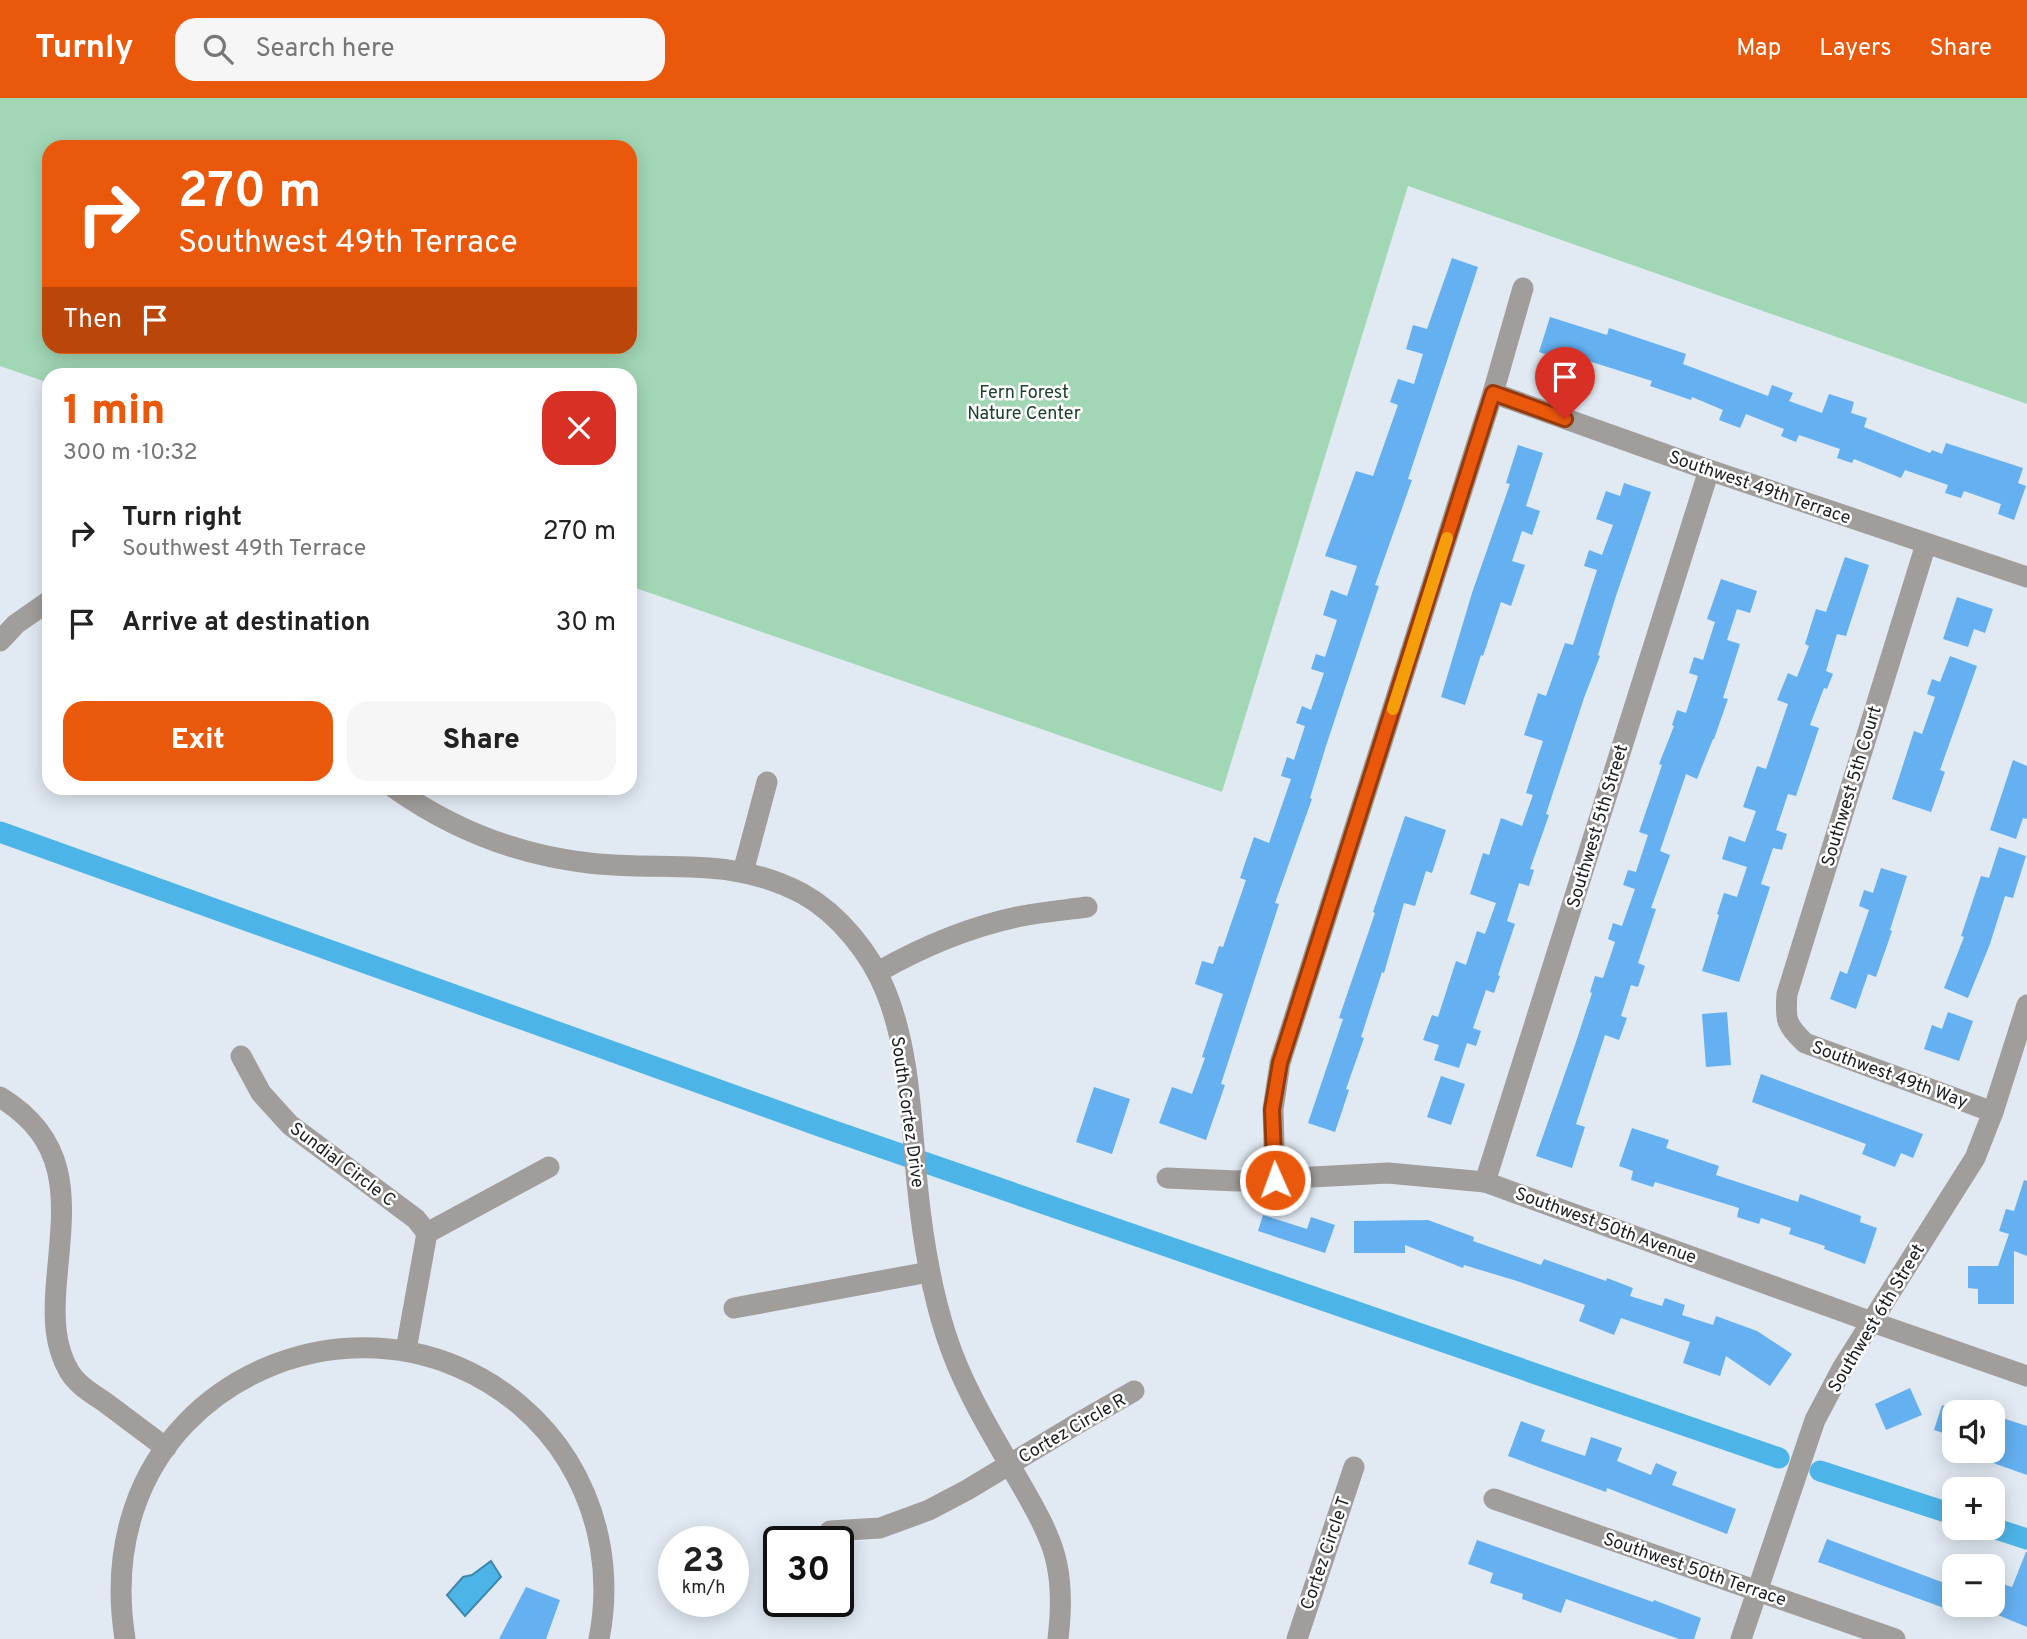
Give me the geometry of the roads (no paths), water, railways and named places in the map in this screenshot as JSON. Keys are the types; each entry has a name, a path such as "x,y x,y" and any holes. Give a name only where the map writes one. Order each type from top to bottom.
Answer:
{"street":[{"path":"1275,1180 1272,1110 1280,1063 1493,393 1523,288"},
{"name":"Southwest 49th Terrace","path":"1493,393 1709,470 2027,577"},
{"name":"Southwest 5th Street","path":"1485,1182 1709,470"},
{"name":"Southwest 5th Court","path":"1790,1029 1785,1014 1787,994 1926,544"},
{"path":"0,640 16,624 42,606"},
{"path":"743,872 767,782"},
{"name":"South Cortez Drive","path":"409,795 469,831 529,852 590,863 713,867 743,872 788,887 822,907 847,931 878,972 898,1034 914,1135 929,1272 945,1332 973,1399 1043,1526 1057,1562 1061,1603 1058,1639"},
{"path":"878,972 899,960 978,928 1022,916 1087,908"},
{"name":"Southwest 6th Street","path":"1741,1639 1815,1420 1843,1367 1975,1157 1993,1112 2027,1005"},
{"name":"Southwest 49th Way","path":"1790,1029 1805,1043 1993,1112"},
{"name":"Sundial Circle C","path":"241,1056 261,1093 290,1125 416,1219 427,1233"},
{"path":"0,1097 20,1109 30,1119 42,1134 58,1167 63,1207 54,1313 55,1335 68,1368 82,1385 166,1448"},
{"path":"406,1350 427,1233 549,1167"},
{"name":"Southwest 50th Avenue","path":"1167,1178 1237,1181 1388,1173 1485,1182 2027,1376"},
{"path":"734,1308 929,1272"},
{"path":"125,1639 120,1605 125,1539 148,1476 166,1448 188,1422 213,1399 241,1379 272,1364 304,1354 338,1348 372,1347 406,1350 464,1369 506,1394 534,1418 558,1445 592,1510 601,1546 605,1582 599,1639"},
{"name":"Cortez Circle R","path":"854,1530 880,1528 929,1510 1135,1391"},
{"name":"Cortez Circle T","path":"1297,1639 1354,1467"},
{"name":"Southwest 50th Terrace","path":"1494,1499 1895,1639"}],"water":[{"path":"491,1561 501,1577 465,1616 447,1595 463,1577 472,1575"}],"waterway":[{"path":"0,832 828,1129 1779,1458"},
{"path":"1820,1471 1942,1511"},
{"path":"2005,1532 2027,1539"}],"park label":[{"name":"Fern Forest Nature Center","path":"1024,402"}]}
